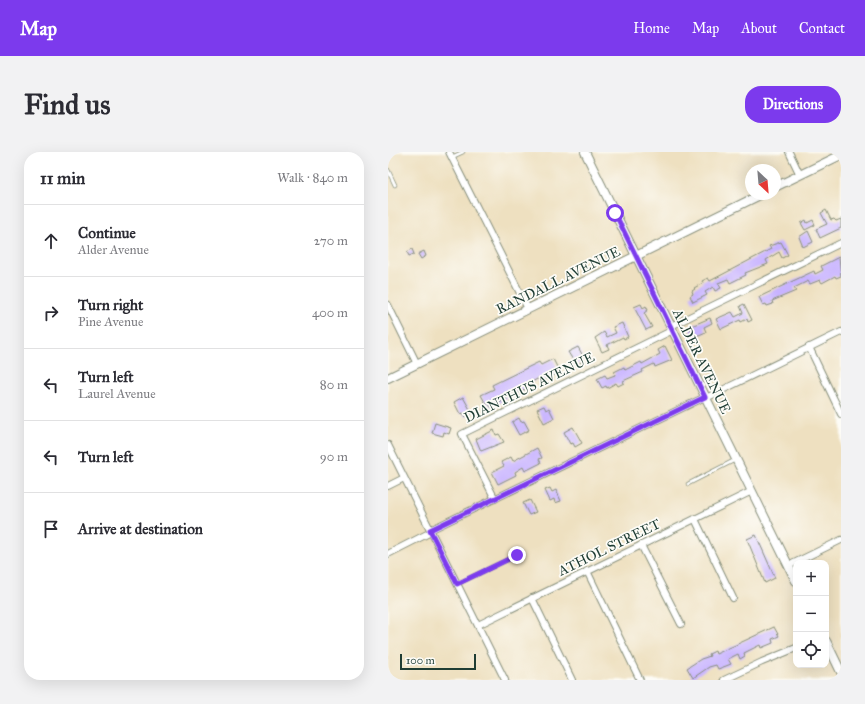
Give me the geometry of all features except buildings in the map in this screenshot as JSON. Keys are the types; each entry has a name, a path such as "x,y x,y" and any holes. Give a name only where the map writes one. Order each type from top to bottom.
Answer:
{"main road":[{"name":"ALDER AVENUE","path":"586,152 793,575"},
{"path":"781,185 836,155"},
{"name":"RANDALL AVENUE","path":"388,378 750,200"},
{"path":"829,647 841,672"}],"street":[{"path":"789,152 800,175"},
{"path":"451,155 528,309"},
{"path":"672,328 841,243"},
{"path":"388,305 417,364"},
{"name":"DIANTHUS AVENUE","path":"495,499 462,434 672,328"},
{"path":"388,554 495,499 841,332"},
{"path":"809,348 841,414"},
{"path":"388,445 505,680"},
{"path":"388,486 404,478"},
{"name":"ATHOL STREET","path":"478,625 752,491"},
{"path":"695,519 733,598"},
{"path":"788,566 841,540"},
{"path":"641,545 681,624"},
{"path":"587,571 640,680"},
{"path":"532,598 572,680"},
{"path":"724,680 793,649"}],"lane":[{"path":"451,155 463,152"},
{"path":"388,170 395,185"},
{"path":"688,484 736,460"},
{"path":"457,584 517,555"}],"route":[{"path":"517,555 457,584 430,530 705,397 615,213"}]}
